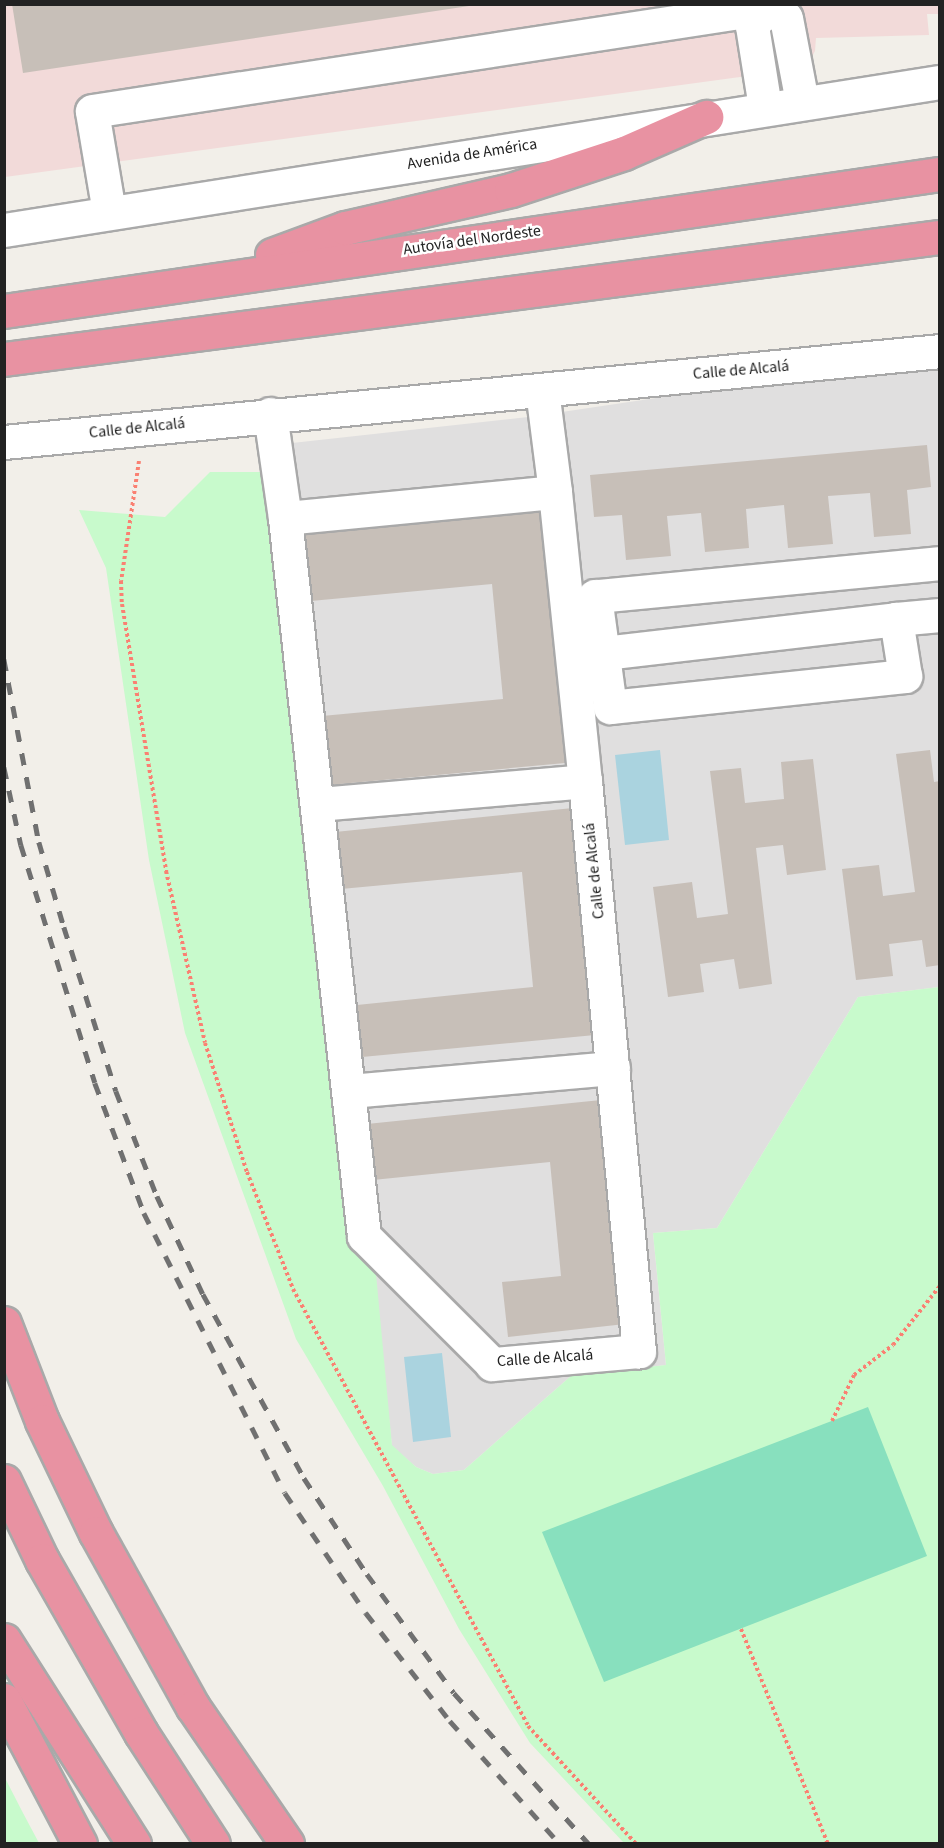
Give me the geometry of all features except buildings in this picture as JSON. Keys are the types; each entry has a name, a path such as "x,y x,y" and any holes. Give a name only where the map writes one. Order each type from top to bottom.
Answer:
{"highway":[{"path":"214,277 345,228 511,190 624,153 706,117"},
{"name":"Autovía del Nordeste","path":"4,311 214,277 939,174"},
{"path":"4,359 939,237"},
{"path":"4,1323 42,1421 96,1533 193,1707 287,1844"},
{"path":"4,1481 42,1560 141,1733 213,1844"},
{"path":"4,1640 134,1844"},
{"path":"4,1700 80,1844"}],"street":[{"path":"768,14 802,102"},
{"path":"765,107 768,14"},
{"path":"109,212 92,111 768,14"},
{"name":"Avenida de América","path":"4,230 765,107 939,82"},
{"name":"Calle de Alcalá","path":"4,442 270,414 939,351"},
{"name":"Calle de Alcalá","path":"270,414 285,518 319,804 364,1236 492,1364 639,1351 585,781 542,390"},
{"path":"285,518 555,492"},
{"path":"896,619 904,676 610,707 595,596 939,563"},
{"path":"604,653 939,615"},
{"path":"319,804 585,781"},
{"path":"349,1091 613,1068"}],"path":[{"path":"138,427 137,485 124,558 122,604 166,871 205,1043 247,1172 293,1289 528,1726 636,1844"},
{"path":"832,1421 854,1375 893,1345 939,1286"},
{"path":"741,1629 828,1844"}],"shaded area":[{"path":"939,4 940,14 927,14 929,35 816,38 815,51 806,68 5,177 4,5"},
{"path":"939,356 939,987 858,997 717,1228 653,1233 666,1365 572,1375 464,1470 433,1474 416,1467 392,1446 283,444 528,417"}],"green space":[{"path":"210,472 265,472 375,1263 392,1445 416,1467 433,1474 464,1470 572,1375 666,1365 653,1233 717,1228 858,997 939,987 939,1843 624,1843 530,1743 459,1629 383,1486 296,1339 185,1033 149,860 106,568 79,510 165,517"},
{"path":"868,1407 927,1556 604,1682 542,1532"},
{"path":"4,1776 23,1813 39,1843 5,1843"}],"water":[{"path":"660,750 669,840 625,845 615,755"},
{"path":"442,1353 451,1437 413,1442 404,1357"}],"railway":[{"path":"4,659 39,842 64,927 116,1091 157,1196 203,1294 304,1478 367,1574 454,1693 589,1844"},
{"path":"4,767 21,845 95,1083 144,1213 285,1493 366,1613 450,1721 560,1844"}]}
